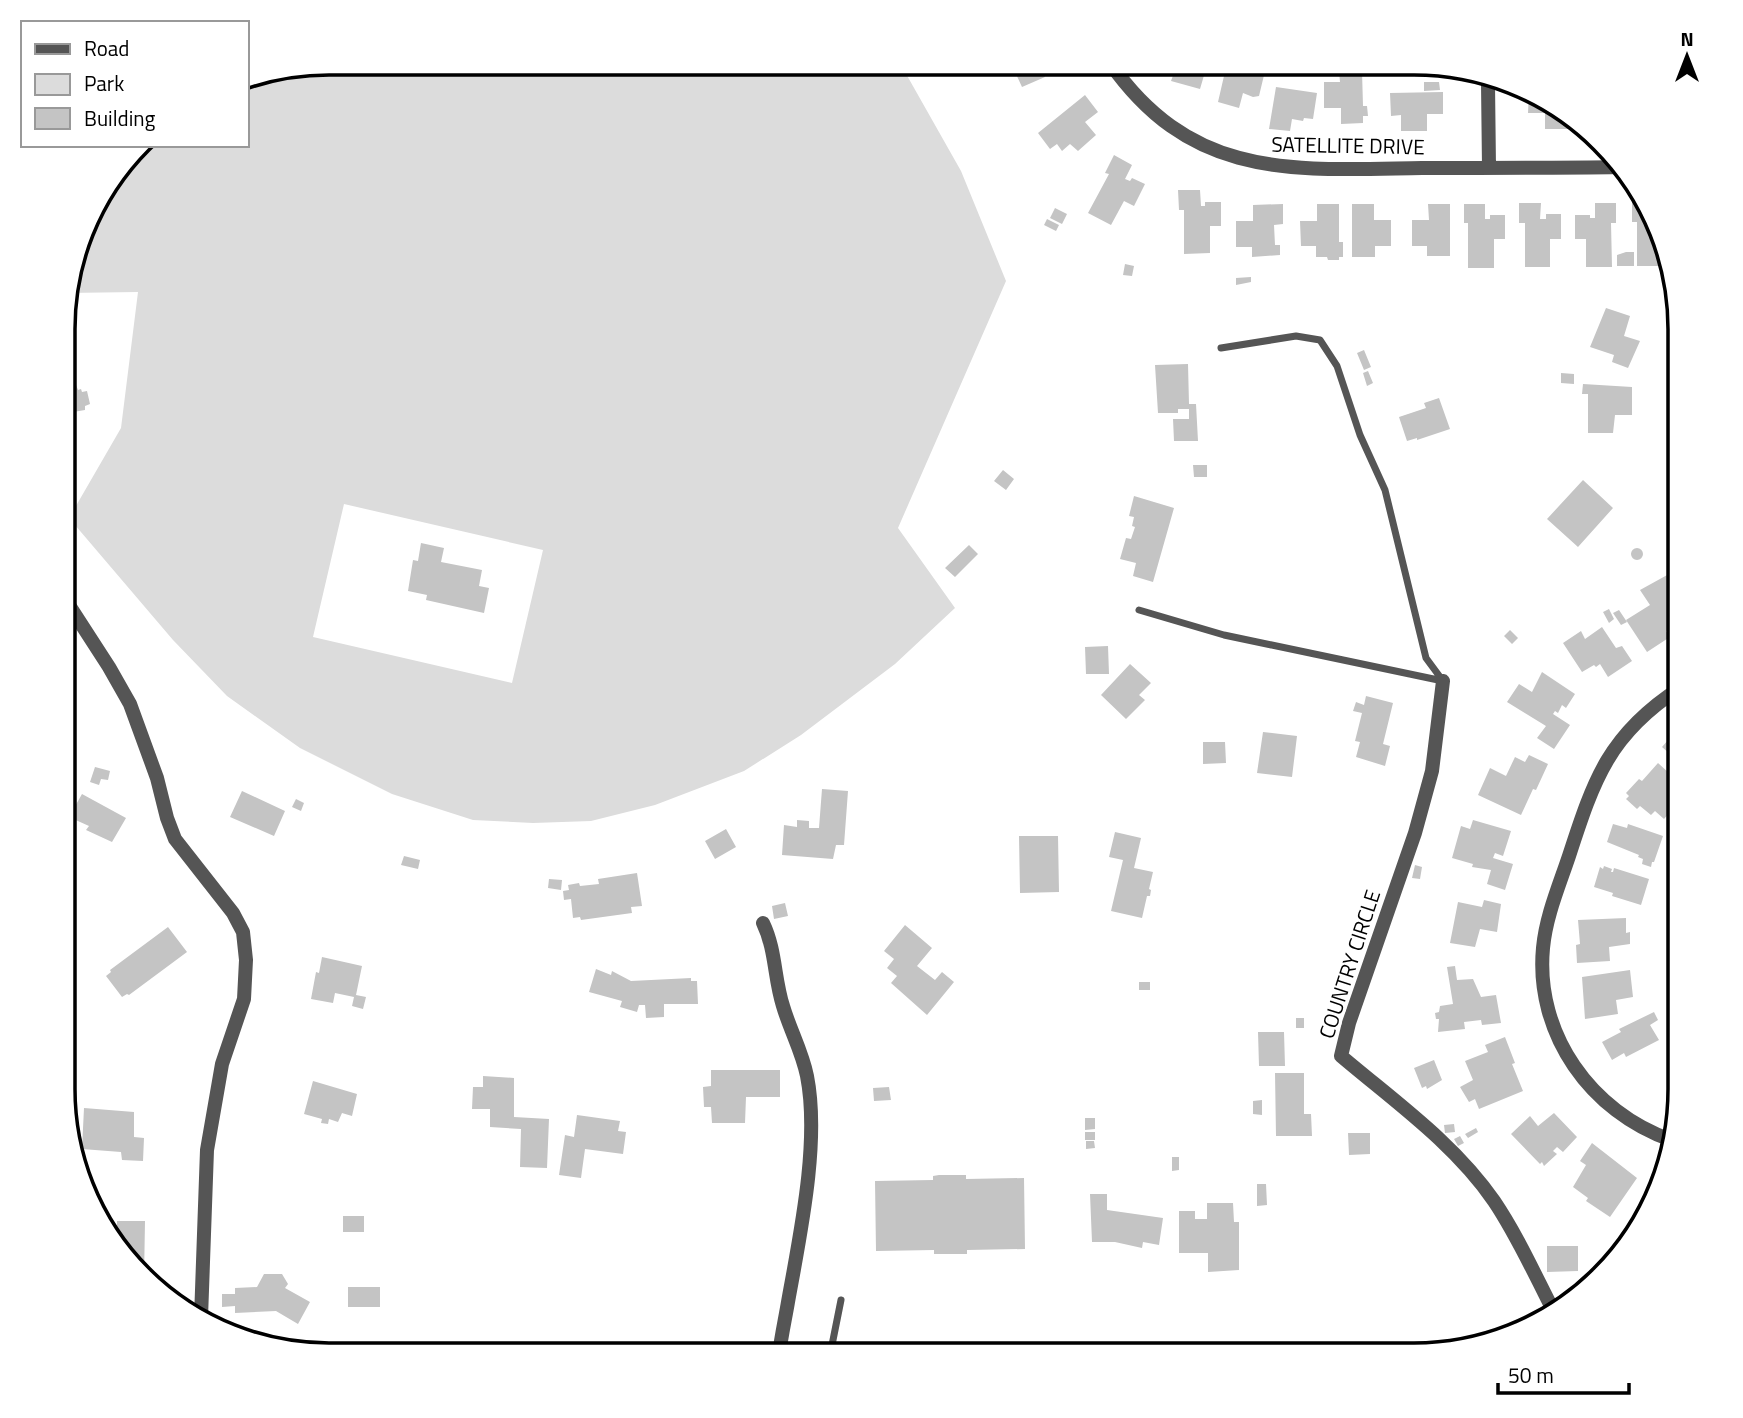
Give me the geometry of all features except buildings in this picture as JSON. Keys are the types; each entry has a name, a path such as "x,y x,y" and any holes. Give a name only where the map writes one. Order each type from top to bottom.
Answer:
{"street":[{"name":"SATELLITE DRIVE","path":"1118,75 1144,104 1171,127 1226,155 1259,164 1310,169 1609,167"},
{"path":"1486,86 1489,168"},
{"path":"75,614 130,704 154,768 175,839 233,913 243,932 246,960 244,999 222,1064 207,1150 201,1309"},
{"name":"COUNTRY CIRCLE","path":"1443,681 1432,771 1415,833 1349,1023 1341,1056 1469,1169 1493,1199 1512,1230 1550,1303"},
{"path":"1663,1137 1630,1122 1608,1106 1588,1086 1571,1063 1556,1035 1547,1005 1543,948 1548,920 1597,775 1629,728 1668,696"},
{"path":"764,923 771,941 783,1006 801,1047 808,1078 811,1116 810,1152 803,1208 781,1343"}],"lane":[{"path":"1221,348 1296,336 1320,340 1337,366 1360,435 1385,490 1426,657 1443,681"},
{"path":"1139,610 1224,635 1443,681"},
{"path":"832,1343 841,1300"}],"green space":[{"path":"329,75 907,75 961,171 1006,281 898,528 955,608 895,664 801,735 744,771 655,805 591,821 533,823 473,820 392,794 300,748 227,696 173,640 75,525 75,508 121,428 138,292 78,293 89,247 109,202 151,147 248,147 248,89 263,84 296,77","holes":["344,504 543,550 512,683 313,637"]}]}
